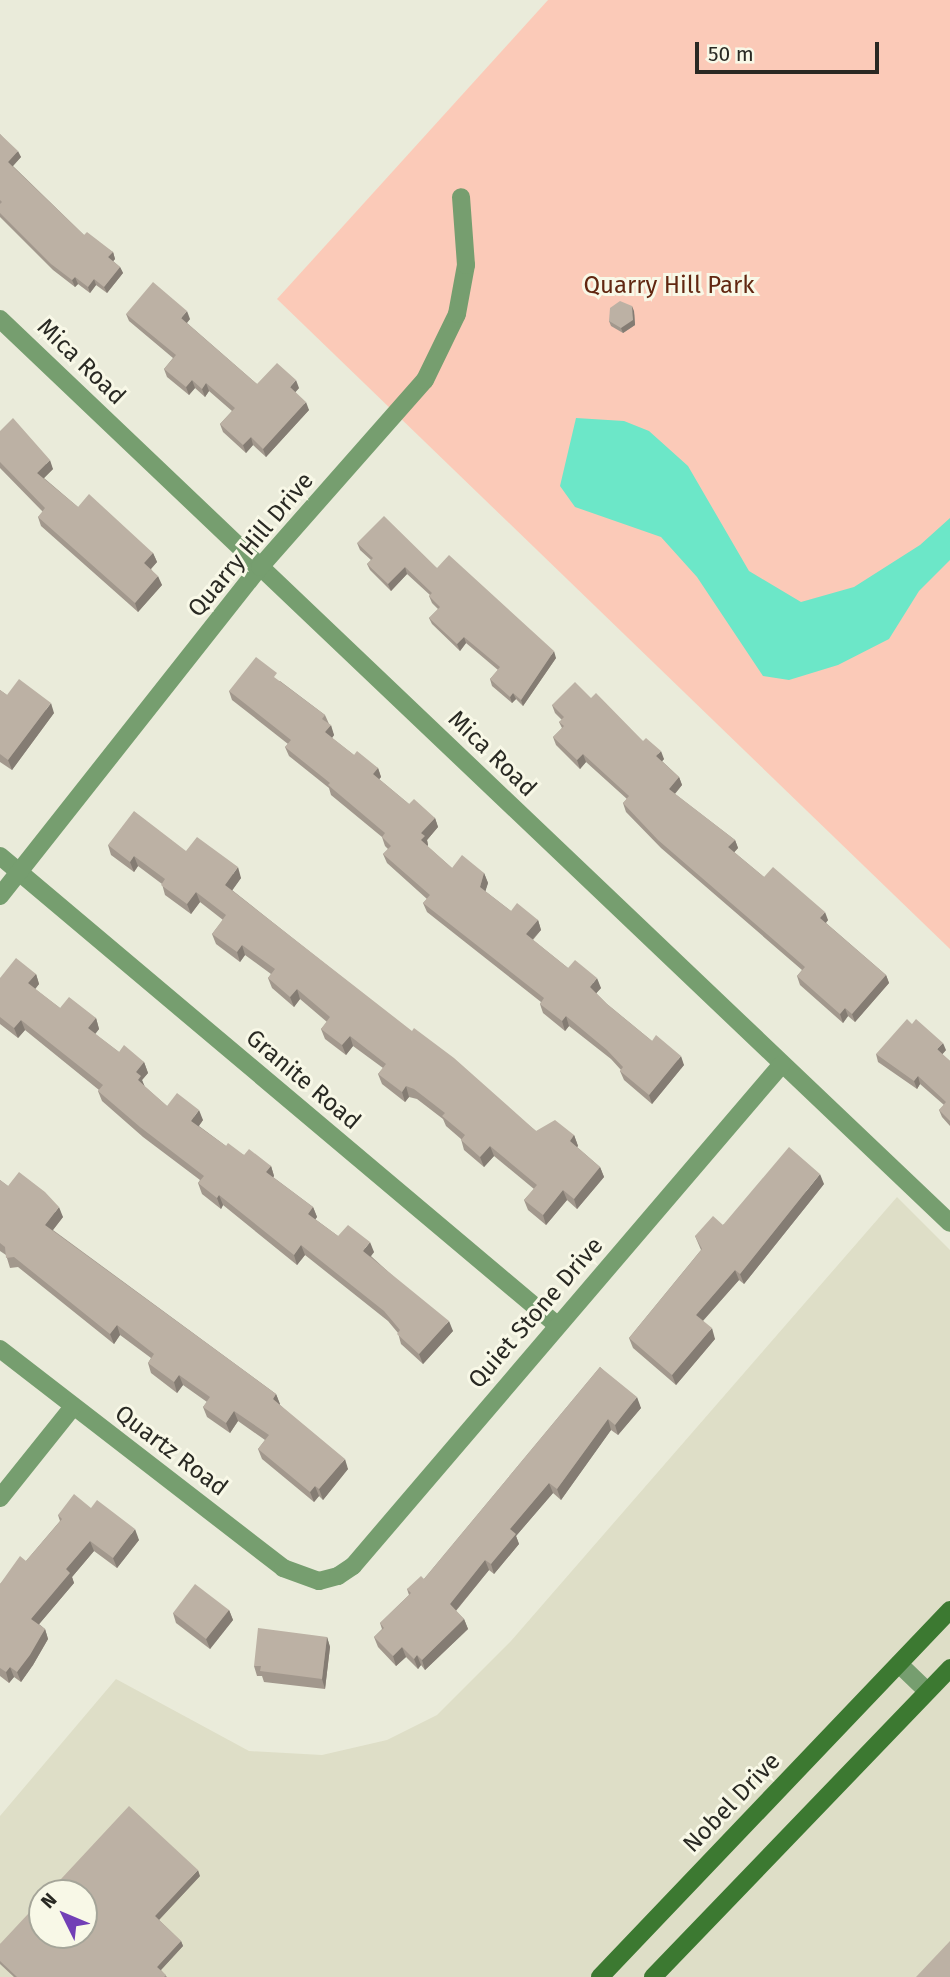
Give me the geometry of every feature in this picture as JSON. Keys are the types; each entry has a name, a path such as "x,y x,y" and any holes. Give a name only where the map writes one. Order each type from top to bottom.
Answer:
{"street":[{"name":"Quarry Hill Drive","path":"0,896 260,567 425,380 457,314 466,265 461,197"},
{"name":"Mica Road","path":"0,319 950,1223"},
{"name":"Granite Road","path":"0,856 557,1325"},
{"name":"Quiet Stone Drive","path":"319,1581 353,1566 782,1064"},
{"name":"Quartz Road","path":"0,1349 283,1568 319,1581"},
{"path":"0,1498 73,1407"},
{"name":"Nobel Drive","path":"600,1977 950,1610"},
{"path":"899,1664 927,1691"},
{"path":"653,1977 950,1668"}],"shaded area":[{"path":"897,1197 950,1250 950,1977 0,1977 0,1816 116,1679 249,1751 322,1755 387,1740 437,1715 511,1641"}],"green space":[{"name":"Quarry Hill Park","path":"548,0 950,0 950,949 277,299"}],"water":[{"path":"576,418 624,421 649,431 688,466 749,571 801,602 854,587 920,545 950,518 950,560 919,591 889,639 838,665 789,680 763,676 697,577 661,537 575,507 560,486"}],"building":[{"path":"0,134 18,151 8,162 84,235 87,232 113,252 108,257 120,267 104,287 94,279 88,287 75,277 72,280 51,264 0,213"},
{"path":"153,282 187,311 181,318 257,384 277,363 296,380 290,387 306,402 263,449 251,437 243,445 220,424 235,408 206,383 202,389 192,380 186,387 164,369 176,355 126,314"},
{"path":"620,301 632,306 633,320 621,328 609,321 610,308"},
{"path":"13,418 50,460 37,473 78,507 89,494 153,553 144,563 158,576 135,603 38,517 45,508 0,462 0,431"},
{"path":"384,516 437,568 449,555 554,651 521,700 513,693 510,697 490,679 500,667 464,637 457,644 429,618 440,607 429,596 432,593 405,567 388,584 367,564 373,558 357,543"},
{"path":"256,657 277,673 274,677 325,715 322,719 331,725 325,732 354,755 357,751 378,768 373,774 409,804 414,799 435,818 421,833 425,836 421,840 452,868 462,855 484,873 480,887 511,911 517,903 538,920 526,934 568,968 575,960 597,978 590,987 607,1004 652,1041 656,1035 681,1056 649,1095 620,1071 623,1067 607,1050 566,1016 562,1021 540,1004 544,998 423,903 430,895 383,854 391,846 382,837 385,833 285,747 291,740 229,691"},
{"path":"19,679 51,703 8,760 0,754 0,690 7,695"},
{"path":"575,682 591,698 596,693 643,741 646,738 661,751 656,756 679,777 669,789 735,840 728,847 764,877 773,867 825,912 820,918 886,975 852,1014 845,1008 840,1014 797,976 805,967 658,840 623,803 629,796 583,754 577,760 553,737 564,726 559,722 564,717 552,705"},
{"path":"134,811 186,851 197,837 238,867 225,885 412,1031 414,1028 454,1058 536,1131 555,1120 574,1135 570,1141 600,1167 574,1199 563,1190 543,1215 524,1200 537,1185 490,1146 480,1157 461,1140 465,1135 442,1116 445,1113 414,1089 406,1086 402,1092 378,1074 386,1064 350,1036 342,1045 321,1029 330,1017 297,989 290,997 268,978 275,969 242,945 237,952 212,934 226,915 196,892 187,904 161,885 165,879 134,856 130,862 108,845"},
{"path":"16,958 36,974 28,983 60,1008 69,997 96,1018 88,1028 119,1052 124,1045 144,1062 136,1072 141,1076 138,1080 167,1106 177,1093 199,1110 191,1121 226,1146 228,1143 244,1155 249,1149 271,1166 266,1172 313,1207 308,1214 338,1236 348,1225 370,1242 363,1251 449,1321 419,1354 397,1334 400,1330 384,1311 301,1245 294,1255 219,1195 217,1198 198,1183 204,1176 98,1091 103,1085 21,1020 14,1028 0,1017 0,978"},
{"path":"907,1019 912,1024 916,1019 943,1043 937,1049 950,1061 950,1121 939,1110 946,1102 918,1076 914,1081 876,1054"},
{"path":"789,1147 820,1174 740,1274 735,1270 696,1315 712,1328 672,1375 629,1338 702,1249 695,1236 713,1216 723,1225"},
{"path":"19,1172 59,1207 45,1225 276,1394 273,1399 345,1459 319,1489 315,1486 310,1492 258,1449 269,1435 234,1411 226,1423 203,1407 210,1397 179,1375 174,1382 148,1363 154,1354 117,1325 110,1334 14,1257 6,1258 5,1247 0,1243 0,1180 8,1186"},
{"path":"600,1367 637,1397 615,1425 608,1419 557,1489 549,1483 510,1529 516,1534 491,1564 485,1560 450,1604 464,1619 422,1660 417,1655 414,1659 402,1647 393,1656 374,1637 384,1628 380,1623 411,1593 407,1589 421,1576 424,1579"},
{"path":"74,1494 91,1508 97,1500 135,1529 113,1558 90,1541 66,1569 70,1573 31,1619 45,1629 30,1655 17,1672 10,1667 6,1672 0,1668 0,1584 20,1556 26,1561 62,1519 58,1515"},
{"path":"195,1584 229,1610 206,1639 173,1613"},
{"path":"258,1628 327,1637 322,1679 260,1671 261,1666 254,1666"},
{"path":"129,1806 198,1870 155,1916 181,1941 157,1967 166,1975 17,1977 0,1961 0,1944 28,1914 28,1949 98,1949 98,1879 61,1879"},
{"path":"950,1941 950,1977 916,1977"}]}
